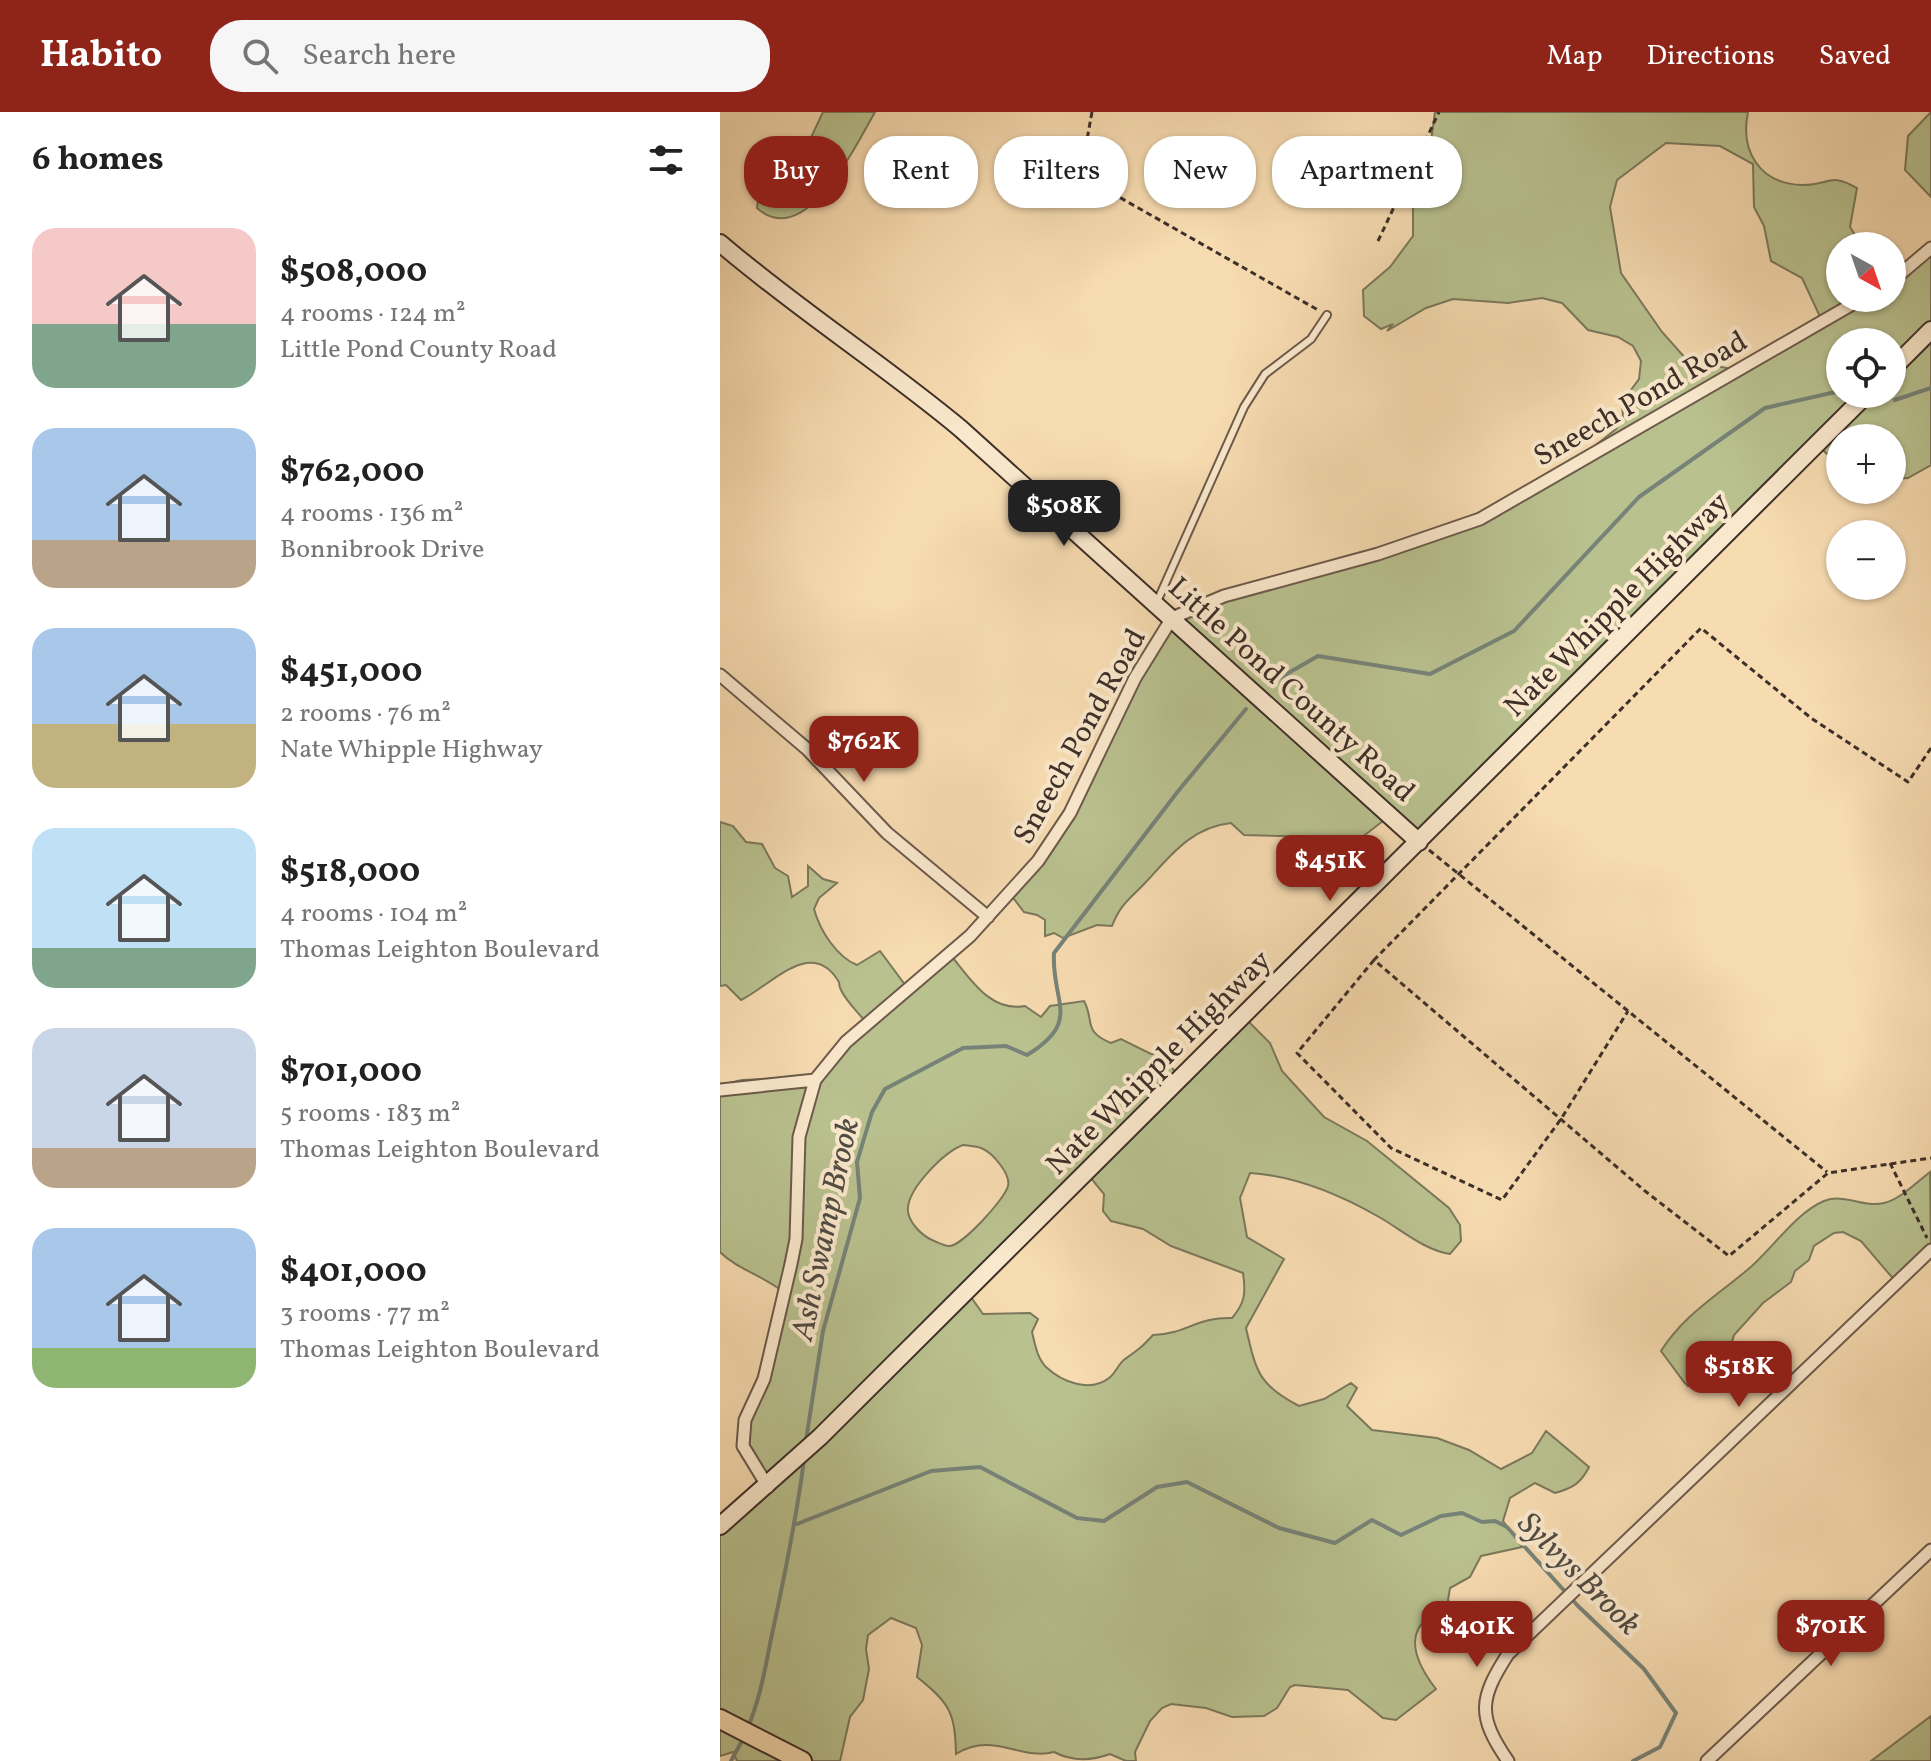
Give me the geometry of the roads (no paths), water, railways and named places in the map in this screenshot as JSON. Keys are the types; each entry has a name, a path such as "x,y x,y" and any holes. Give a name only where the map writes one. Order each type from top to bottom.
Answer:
{"main road":[{"name":"Little Pond County Road","path":"720,243 758,276 961,429 1419,842"},
{"path":"1906,355 1931,330"},
{"name":"Nate Whipple Highway","path":"720,1526 768,1487 820,1437 1853,408"},
{"path":"726,1722 802,1761"}],"street":[{"path":"1906,269 1931,248"},
{"name":"Sneech Pond Road","path":"768,1487 743,1446 745,1420 764,1379 791,1264 797,1227 799,1137 815,1080 846,1042 952,952 1021,882 1055,836 1082,789 1135,678 1172,618 1224,596 1378,554 1480,519 1839,312"},
{"path":"720,675 807,749 887,833 988,917"},
{"path":"720,1090 815,1080"},
{"path":"1508,1761 1493,1740 1484,1716 1485,1696 1508,1654 1929,1246"},
{"path":"1707,1761 1931,1550"}],"lane":[{"path":"1156,604 1244,407 1265,374 1311,339 1327,315"}],"waterway":[{"name":"Ash Swamp Brook","path":"1906,396 1931,388"},
{"name":"Ash Swamp Brook","path":"1269,684 1318,656 1430,674 1514,631 1639,497 1765,408 1826,394"},
{"name":"Ash Swamp Brook","path":"806,1440 823,1331 860,1198 857,1162 872,1112 885,1089 963,1048 1006,1046 1027,1055 1044,1043 1059,1021 1054,953 1179,790 1246,709"},
{"name":"Ash Swamp Brook","path":"747,1729 764,1673 804,1460"},
{"name":"Sylvys Brook","path":"797,1524 931,1471 980,1467 1077,1518 1104,1521 1157,1487 1187,1482 1279,1528 1335,1543 1372,1520 1401,1535 1441,1516 1462,1513 1482,1522 1495,1521 1507,1527 1578,1606 1644,1669 1676,1713 1660,1747 1633,1761"},
{"name":"Ash Swamp Brook","path":"731,1761 744,1737"}]}
